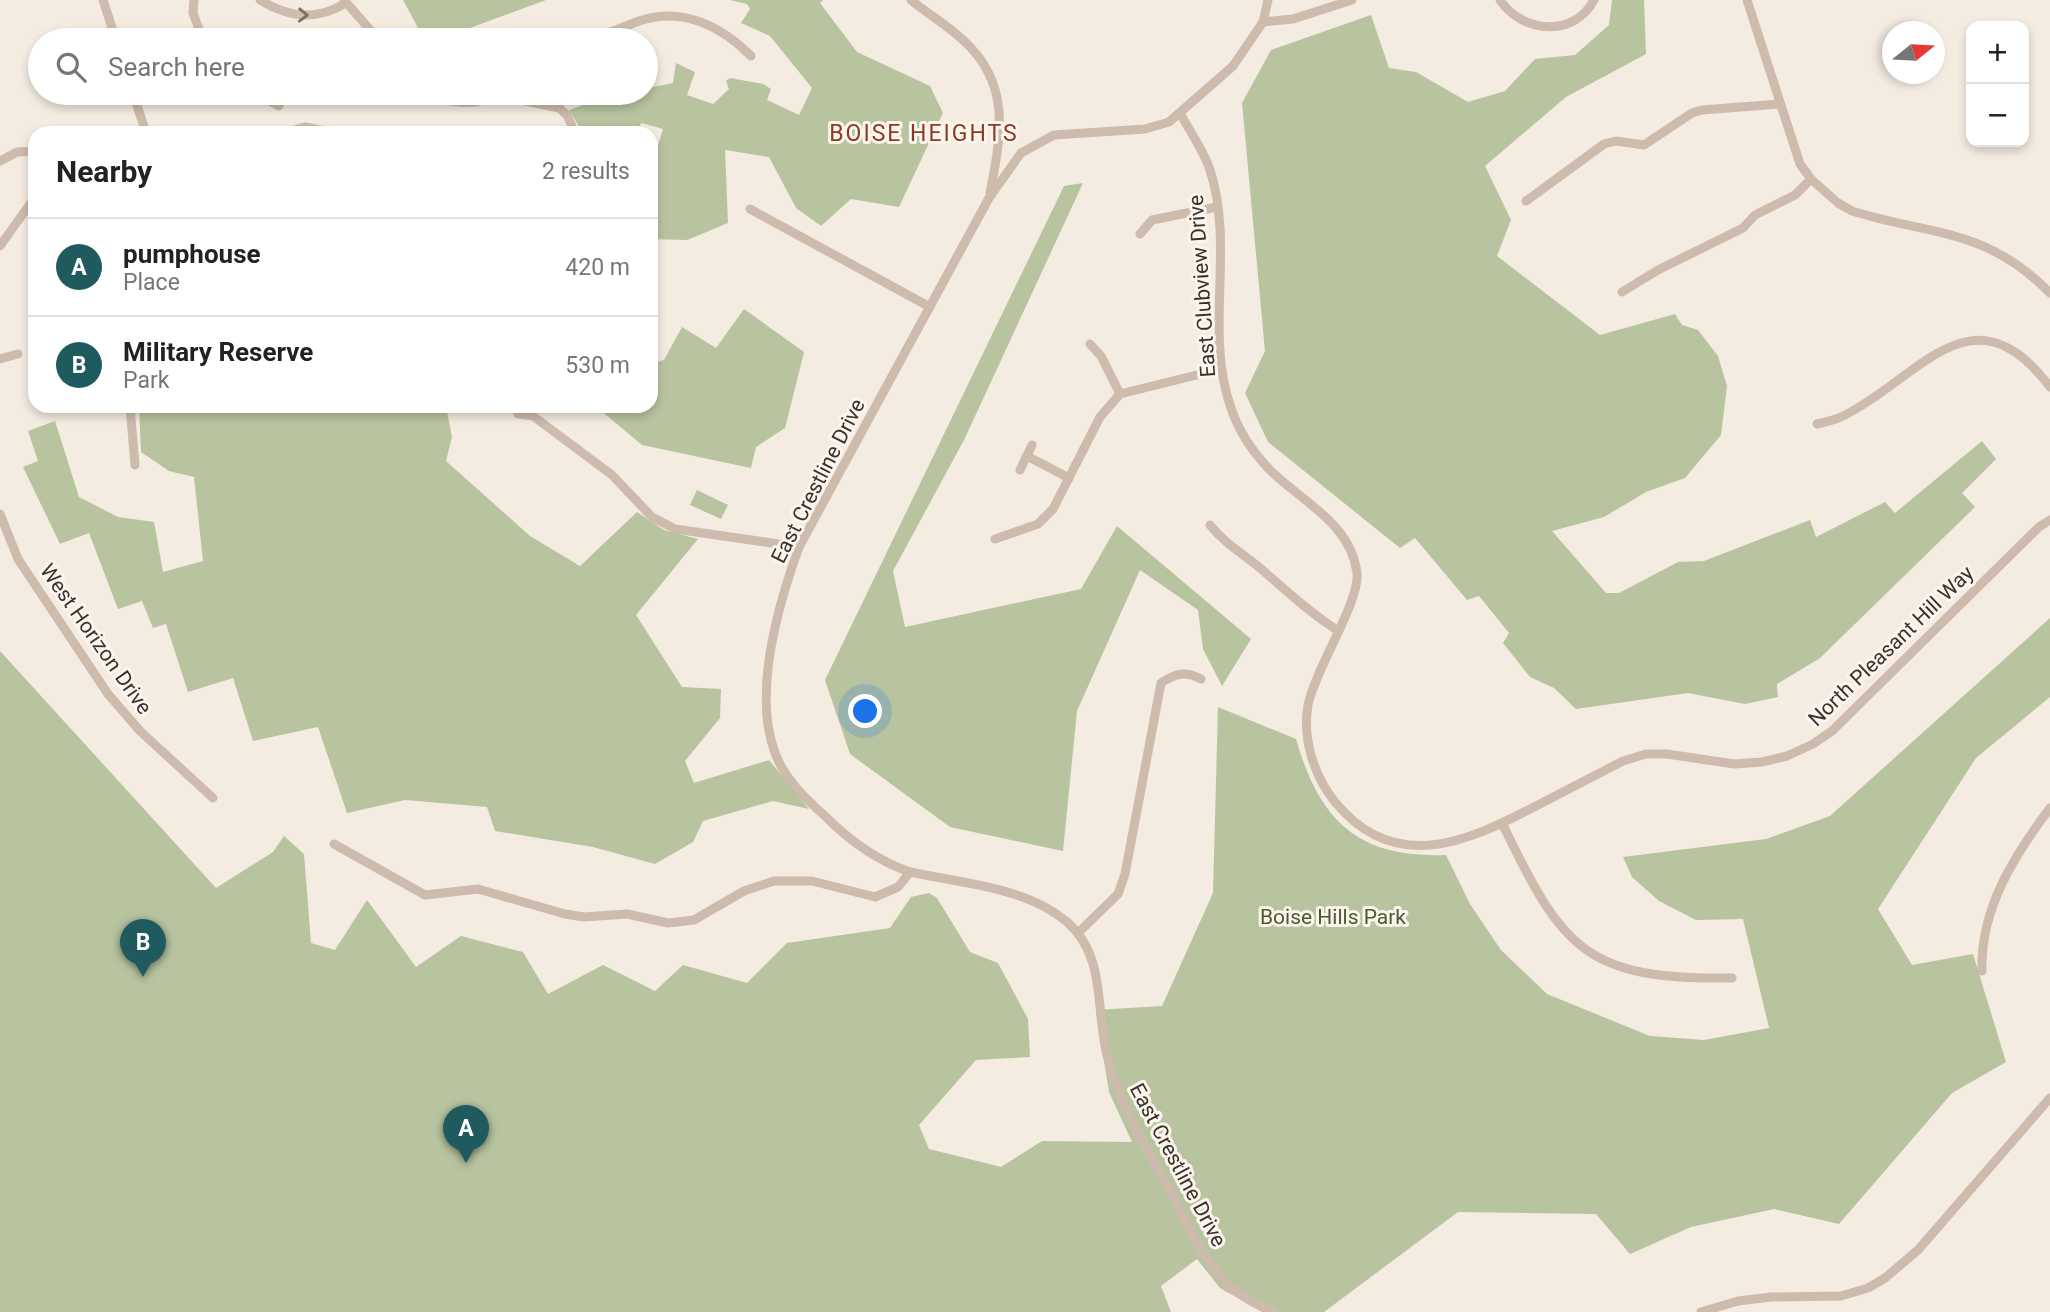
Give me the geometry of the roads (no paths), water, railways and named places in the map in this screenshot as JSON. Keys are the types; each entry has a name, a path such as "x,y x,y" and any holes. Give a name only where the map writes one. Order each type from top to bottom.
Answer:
{"street":[{"path":"103,0 112,28"},
{"path":"194,0 193,13 199,28"},
{"path":"260,0 286,14 299,15 332,11 345,1 369,28"},
{"path":"911,0 963,40 982,62 991,80 1001,116 1001,136 989,198"},
{"path":"989,198 1021,153 1054,135 1145,129 1169,122 1233,66 1263,22 1268,0"},
{"path":"1263,22 1293,19 1352,0"},
{"path":"1500,0 1522,21 1536,27 1548,27 1579,16 1594,0"},
{"path":"1747,0 1795,153 1811,179 1838,203 1852,211 1977,242 2017,265 2050,293"},
{"path":"617,28 641,20 688,18 707,23 732,37 751,56"},
{"path":"1527,201 1604,144 1616,141 1644,145 1692,113 1702,110 1779,104"},
{"path":"137,105 144,126"},
{"path":"546,105 559,108 571,126"},
{"name":"East Clubview Drive","path":"1180,113 1200,146 1210,172 1217,206 1221,369 1230,408 1255,453 1272,472 1334,524 1348,542 1357,575 1356,593 1314,683 1308,708 1307,729 1317,774 1345,814 1363,829 1388,839 1429,847 1459,842 1502,823"},
{"path":"0,161 17,152 28,151"},
{"path":"1622,292 1658,270 1742,228 1755,215 1795,195 1811,179"},
{"name":"East Crestline Drive","path":"989,198 799,547 783,590 766,686 766,719 774,751 787,776 837,828 868,852 910,872 1017,895 1043,906 1078,933 1094,964 1106,1051 1116,1087 1131,1123 1213,1267 1244,1298 1274,1312"},
{"path":"1140,234 1152,220 1217,206"},
{"path":"0,246 28,207"},
{"path":"750,209 930,307"},
{"path":"1817,424 1843,416 1930,355 1958,344 1981,341 2009,349 2035,368 2050,387"},
{"path":"1090,344 1101,356 1120,394"},
{"path":"0,359 18,354"},
{"path":"995,539 1038,524 1053,509 1100,417 1120,394 1221,369"},
{"path":"131,413 135,465"},
{"path":"518,414 533,416 612,475 652,517 675,529 799,547"},
{"path":"1020,470 1032,445"},
{"path":"1027,456 1069,478"},
{"name":"West Horizon Drive","path":"0,514 18,559 108,694 139,730 213,798"},
{"name":"North Pleasant Hill Way","path":"1502,823 1623,761 1646,754 1748,763 1787,756 1813,744 1832,731 2039,527 2050,520"},
{"path":"1210,525 1225,544 1258,567 1301,607 1337,630"},
{"path":"1078,933 1118,894 1125,874 1161,683 1173,675 1188,672 1201,679"},
{"path":"1982,971 1981,942 1990,909 2023,844 2050,808"},
{"path":"1502,823 1537,893 1555,921 1600,959 1623,970 1647,975 1732,978"},
{"path":"334,844 425,895 478,889 565,914 598,917 627,914 668,923 694,920 744,891 775,881 812,881 875,897 898,887 910,872"},
{"path":"1701,1312 1738,1301 1771,1297 1841,1296 1868,1288 1885,1279 1918,1250 2050,1098"}],"place":[{"name":"Military Reserve","path":"143,977"},
{"name":"pumphouse","path":"466,1163"}],"district":[{"name":"BOISE HEIGHTS","path":"924,133"}],"park label":[{"name":"Boise Hills Park","path":"1333,917"}]}
